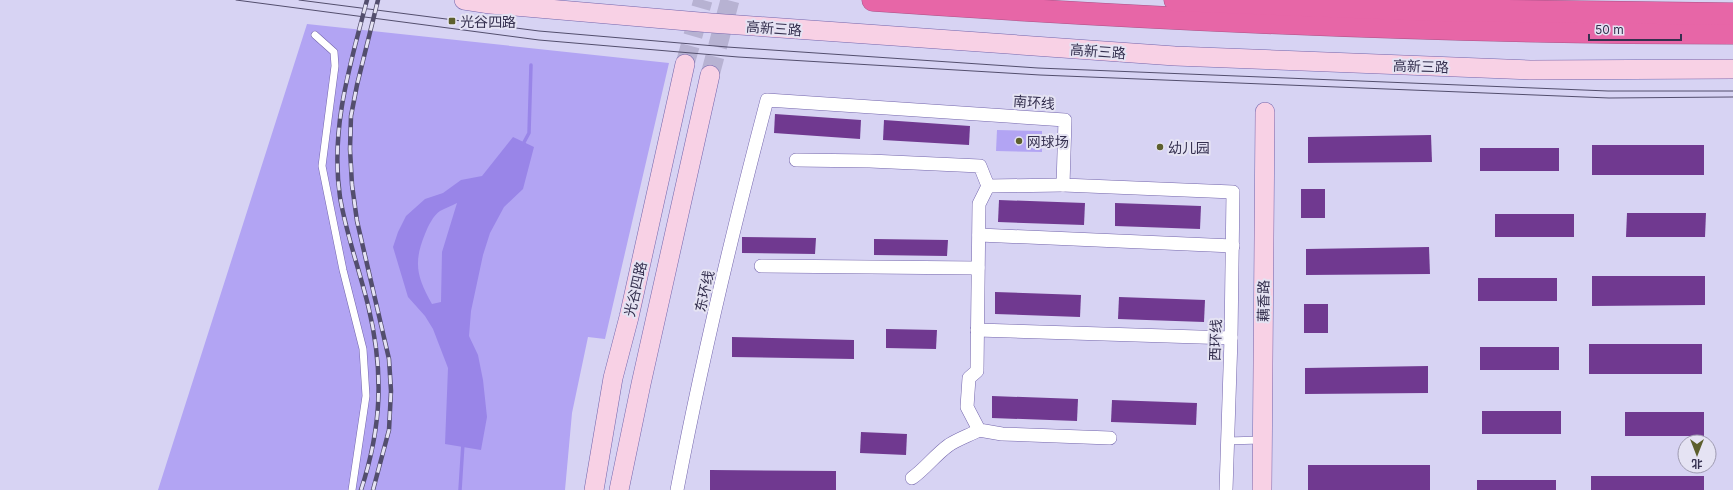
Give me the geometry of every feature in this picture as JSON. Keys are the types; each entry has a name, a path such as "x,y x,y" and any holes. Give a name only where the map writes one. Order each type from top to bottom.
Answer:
{"highway":[{"path":"873,0 1045,12 1262,23 1431,29 1733,33"},
{"path":"1176,0 1432,10 1733,14"}],"main road":[{"name":"高新三路","path":"464,0 711,23 1176,56 1530,70 1733,69"},
{"name":"光谷四路","path":"594,490 613,378 629,316 685,64"},
{"name":"光谷四路","path":"619,490 640,384 710,75"},
{"name":"藕香路","path":"1262,490 1261,440 1265,112"}],"street":[{"name":"南环线","path":"767,100 1065,120 1064,185"},
{"name":"东环线","path":"678,490 694,404 738,210 767,100"},
{"path":"796,160 870,161 980,166 988,186 979,204 977,371 968,378 967,407 980,430"},
{"path":"988,186 1064,185"},
{"name":"西环线","path":"1064,185 1233,192 1231,338 1226,490"},
{"path":"979,235 1233,246"},
{"path":"761,266 978,268"},
{"path":"977,330 1231,338"},
{"path":"912,478 949,445 980,430 1002,434 1110,438"}],"lane":[{"path":"315,35 334,52 335,66 322,166 343,270 363,349 366,396 352,490"},
{"path":"1227,442 1261,440"}],"shaded area":[{"path":"307,24 669,63 605,339 588,337 572,413 565,490 158,490"},
{"name":"网球场","path":"997,130 1042,131 1042,152 996,151"},
{"path":"513,137 534,147 523,189 504,207 490,233 483,255 471,311 469,336 478,355 483,380 487,417 481,450 445,444 448,368 433,329 425,316 408,297 393,247 406,216 425,199 443,193 461,180 482,176","holes":["457,203 442,252 441,302 432,304 423,286 418,270 421,244 429,225 437,213"]}],"building":[{"path":"775,114 861,120 860,139 774,133"},
{"path":"884,120 970,126 969,145 883,140"},
{"path":"1431,135 1432,162 1308,163 1308,137"},
{"path":"1592,145 1704,145 1704,175 1592,175"},
{"path":"1480,148 1559,148 1559,171 1480,171"},
{"path":"1301,189 1325,189 1325,218 1301,218"},
{"path":"999,200 1085,203 1084,225 998,222"},
{"path":"1115,203 1201,206 1200,229 1115,226"},
{"path":"1627,213 1706,213 1705,237 1626,237"},
{"path":"1495,214 1574,214 1574,237 1495,237"},
{"path":"742,237 816,238 815,254 742,253"},
{"path":"874,239 948,240 947,256 874,255"},
{"path":"1429,247 1430,274 1306,275 1306,249"},
{"path":"1592,276 1705,276 1705,305 1592,306"},
{"path":"1478,278 1557,278 1557,301 1478,301"},
{"path":"995,292 1081,295 1080,317 995,314"},
{"path":"1119,297 1205,300 1204,322 1118,319"},
{"path":"1304,304 1328,304 1328,333 1304,333"},
{"path":"886,329 937,330 936,349 886,348"},
{"path":"732,337 854,340 854,359 732,357"},
{"path":"1589,344 1702,344 1702,374 1589,374"},
{"path":"1480,347 1559,347 1559,370 1480,370"},
{"path":"1428,366 1428,393 1305,394 1305,368"},
{"path":"992,396 1078,399 1077,421 992,418"},
{"path":"1112,400 1197,403 1196,425 1111,422"},
{"path":"1482,411 1561,411 1561,434 1482,434"},
{"path":"1625,412 1704,412 1704,434 1677,434 1677,436 1625,436"},
{"path":"861,432 907,434 906,455 860,453"},
{"path":"1308,465 1430,465 1430,490 1308,490"},
{"path":"710,470 836,471 836,490 710,490"},
{"path":"1591,476 1704,476 1704,490 1591,490"},
{"path":"1477,480 1556,480 1556,490 1477,490"}],"waterway":[{"path":"522,146 529,133 531,65"},
{"path":"460,490 463,443"}],"tunnel":[{"path":"685,64 703,0"},
{"path":"710,75 730,0"}],"tram line":[{"path":"236,0 539,40 738,57 1040,75 1609,98 1733,97"},
{"path":"299,0 539,31 727,47 1038,68 1608,91 1733,91"}],"railway":[{"path":"361,490 368,466 377,421 377,353 368,305 349,238 340,197 338,147 343,97 367,0"},
{"path":"373,490 389,430 391,391 389,359 357,221 352,185 350,149 351,116 378,0"}],"place":[{"name":"光谷四路","path":"452,21"},
{"name":"网球场","path":"1019,141"},
{"name":"幼儿园","path":"1160,147"}]}
